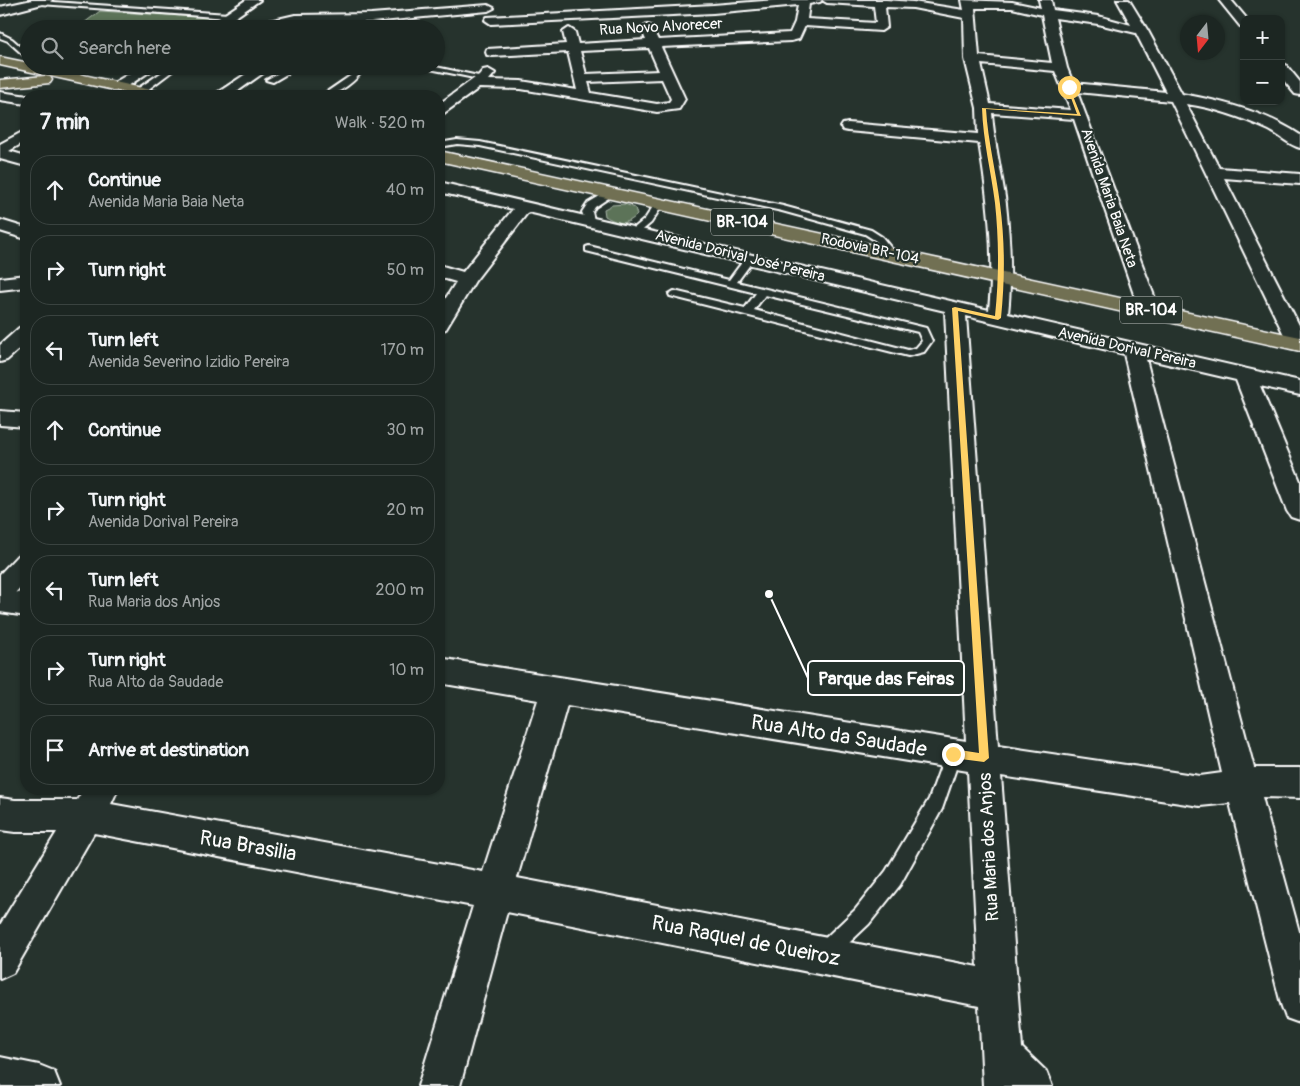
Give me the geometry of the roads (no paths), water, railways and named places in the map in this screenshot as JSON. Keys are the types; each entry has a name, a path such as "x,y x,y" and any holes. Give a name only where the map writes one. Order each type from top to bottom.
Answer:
{"highway":[{"path":"0,62 20,65"},
{"path":"63,75 130,90"},
{"path":"0,84 74,78"},
{"name":"Rodovia BR-104","path":"445,157 1299,344"}],"street":[{"path":"414,15 416,0"},
{"path":"562,0 585,96"},
{"path":"479,81 521,85 658,108 674,106 678,99 634,0"},
{"path":"284,20 328,20 489,9 566,16 714,13 748,3 810,0 795,36"},
{"path":"828,0 913,5 969,6 1012,4 1046,6 1066,14 1142,31"},
{"path":"1225,0 1240,18"},
{"path":"0,11 43,1"},
{"path":"232,2 249,3"},
{"path":"222,20 249,3"},
{"path":"801,22 881,33 882,21 879,4"},
{"path":"328,20 350,5"},
{"path":"1066,14 1115,5 1142,31 1299,344"},
{"path":"969,6 972,59 984,108 986,139 997,203 1002,278 998,318"},
{"name":"Avenida Maria Baia Neta","path":"1046,6 1060,68 1080,116 1149,310"},
{"path":"445,106 479,81 490,70 492,52 489,9"},
{"path":"714,13 730,40"},
{"name":"Rua Novo Alvorecer","path":"492,52 795,36 810,38"},
{"path":"972,59 1060,68"},
{"path":"1285,73 1300,91"},
{"path":"117,87 137,75"},
{"path":"231,90 254,75"},
{"path":"581,78 668,75"},
{"path":"1069,87 1173,95 1230,110 1258,120 1288,134 1300,143"},
{"path":"0,96 20,99"},
{"path":"0,106 20,101"},
{"path":"984,108 1080,116"},
{"path":"848,127 986,139"},
{"path":"0,150 20,138"},
{"path":"0,154 20,159"},
{"path":"1212,172 1300,179"},
{"name":"Avenida Dorival José Pereira","path":"445,188 590,220 955,308"},
{"path":"445,316 467,279 524,206"},
{"path":"0,225 20,232"},
{"path":"445,273 467,279"},
{"path":"0,284 20,282"},
{"name":"Avenida Dorival Pereira","path":"955,308 1300,388"},
{"name":"Rua Maria dos Anjos","path":"955,308 1003,1072"},
{"path":"0,356 20,338"},
{"path":"1133,349 1242,786 1300,1004"},
{"path":"1245,375 1300,511"},
{"path":"0,419 20,420"},
{"path":"0,592 20,570"},
{"path":"0,601 20,604"},
{"name":"Rua Alto da Saudade","path":"445,673 953,754 1200,791 1258,782 1300,783"},
{"path":"439,1086 556,690"},
{"path":"0,960 94,802"},
{"name":"Rua Brasilia","path":"0,814 15,816 94,802 495,892"},
{"name":"Rua Raquel de Queiroz","path":"495,892 998,990"},
{"path":"1003,1072 1031,1086"},
{"path":"0,1077 39,1086"}],"lane":[{"path":"43,1 228,16"},
{"path":"0,35 10,40 20,49"},
{"path":"0,43 10,40"},
{"path":"445,73 479,81"},
{"path":"142,90 163,75"},
{"path":"270,80 280,75"},
{"path":"334,90 357,75"},
{"path":"445,139 499,148 783,209 868,232 880,239 890,254"},
{"path":"445,144 457,142"},
{"path":"590,220 587,212 591,205 610,193"},
{"path":"636,231 648,221 659,204"},
{"path":"589,249 922,330 927,341 918,352 908,353 674,294"},
{"path":"731,284 749,259"},
{"path":"748,312 762,292"},
{"path":"820,956 862,917 893,878 936,803 953,754"}],"place":[{"name":"Parque das Feiras","path":"769,594"}]}
